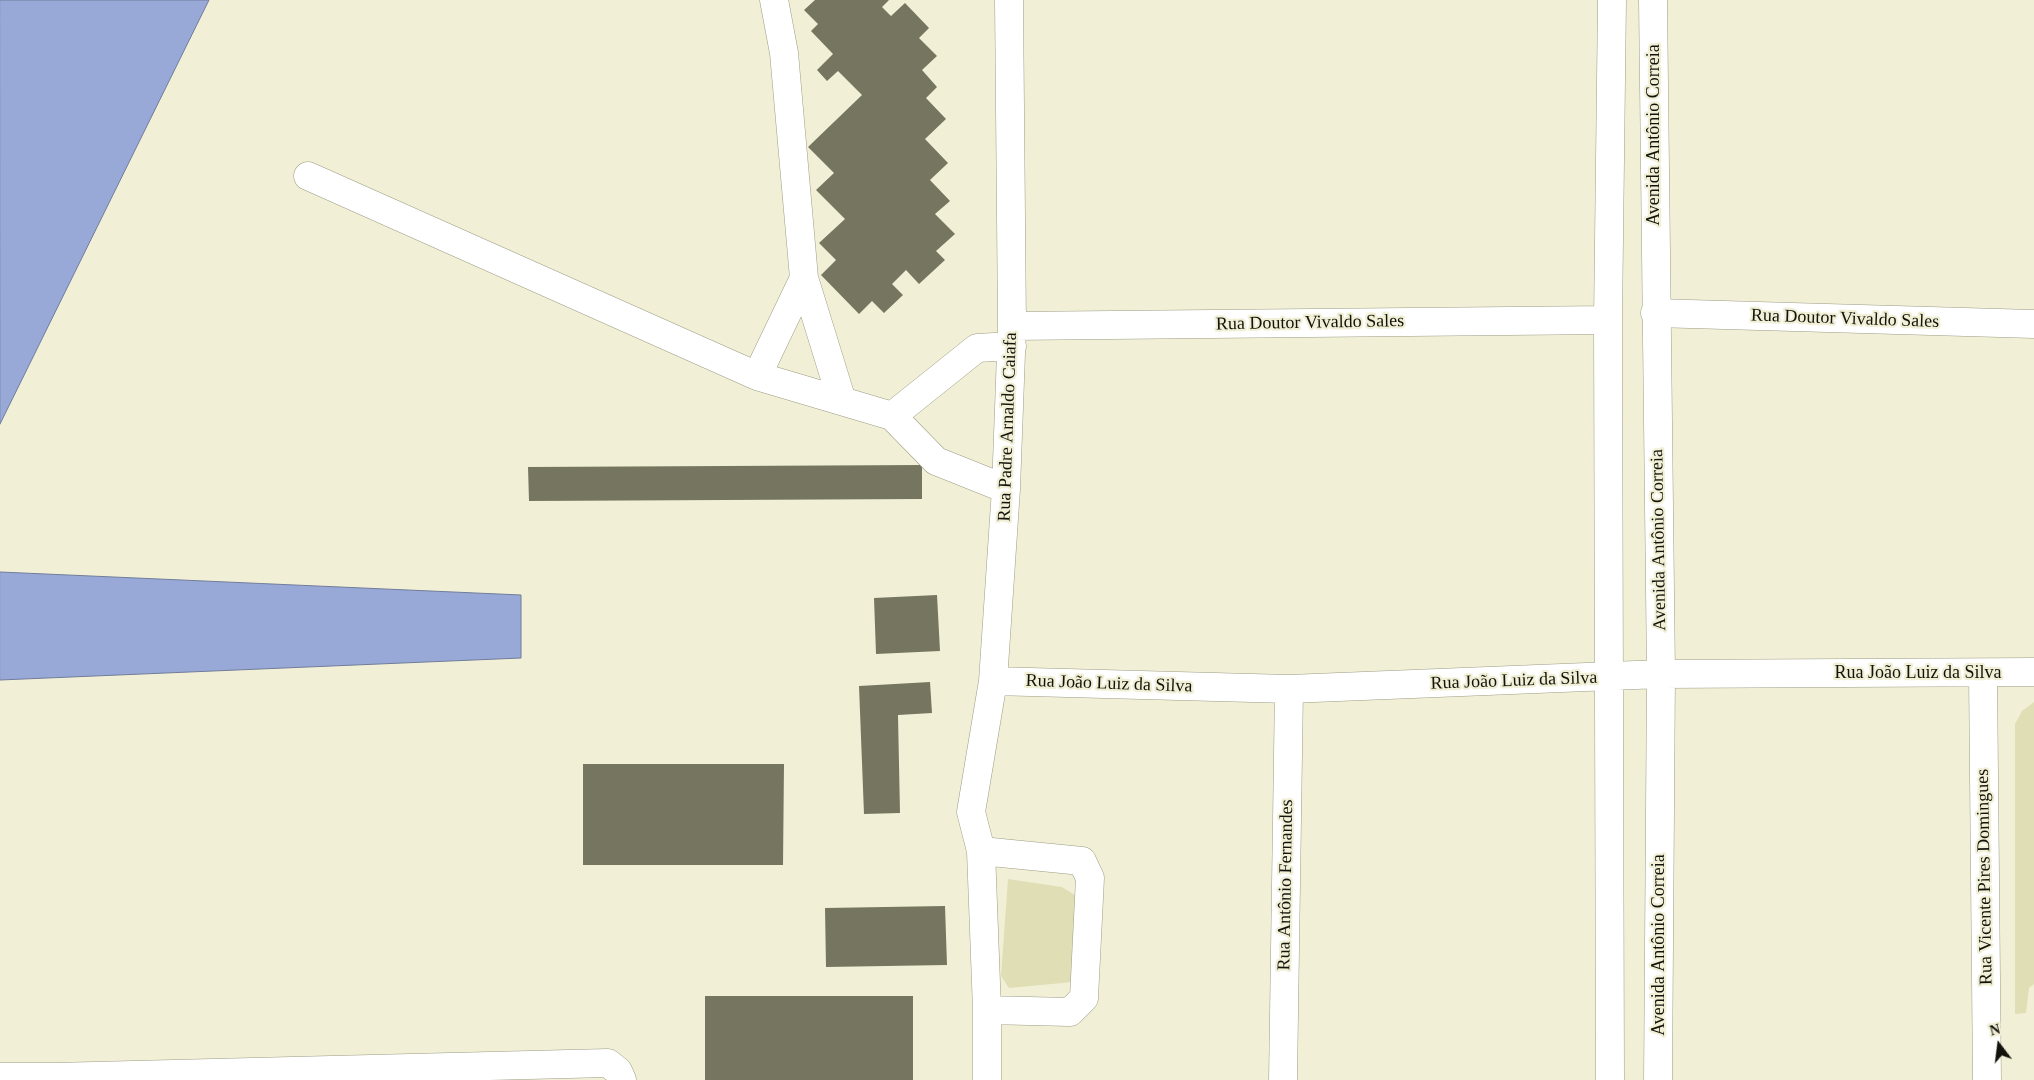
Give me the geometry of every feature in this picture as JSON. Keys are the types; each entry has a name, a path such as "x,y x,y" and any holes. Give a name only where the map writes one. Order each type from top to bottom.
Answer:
{"street":[{"path":"774,0 784,54 804,278 842,400"},
{"name":"Rua Padre Arnaldo Caiafa","path":"988,1080 981,851 971,812 993,681 1006,489 1012,336 1009,0"},
{"path":"1610,1080 1608,320 1612,0"},
{"name":"Avenida Antônio Correia","path":"1653,0 1655,313 1661,674 1658,1080"},
{"path":"308,176 758,376 892,416 936,460 1006,489"},
{"path":"758,376 804,278"},
{"name":"Rua Doutor Vivaldo Sales","path":"1655,313 2034,324"},
{"name":"Rua Doutor Vivaldo Sales","path":"892,416 977,348 1012,336 1608,320"},
{"name":"Rua João Luiz da Silva","path":"993,681 1289,689 1661,674 1983,674 2034,672"},
{"name":"Rua Vicente Pires Domingues","path":"1983,674 1988,1080"},
{"name":"Rua Antônio Fernandes","path":"1283,1080 1289,689"},
{"path":"981,851 1082,861 1090,878 1084,998 1070,1012 987,1010"},
{"path":"0,1077 54,1079 608,1063 618,1071 622,1080"}],"shaded area":[{"path":"2034,702 2034,984 2029,988 2026,1013 2015,1014 2015,724 2022,711"},
{"path":"1008,879 1062,887 1078,897 1073,982 1009,988 1001,976"}],"water":[{"path":"0,0 209,0 0,424"},
{"path":"0,572 521,595 521,658 0,680"}],"building":[{"path":"815,0 889,0 882,7 891,16 905,3 929,28 919,38 937,56 922,70 937,87 926,98 946,119 925,139 948,163 930,180 950,201 935,214 955,234 936,251 945,260 919,284 906,270 892,284 903,295 884,313 872,301 859,314 821,275 836,260 819,243 845,219 816,190 834,173 808,147 862,95 838,71 827,81 817,70 833,54 811,31 818,24 804,10"},
{"path":"922,465 922,499 529,501 528,467"},
{"path":"937,595 940,651 876,654 874,598"},
{"path":"930,682 932,713 898,715 900,813 864,814 859,686"},
{"path":"583,764 784,764 783,865 583,865"},
{"path":"945,906 947,965 826,967 825,908"},
{"path":"705,996 913,996 913,1080 705,1080"}]}
